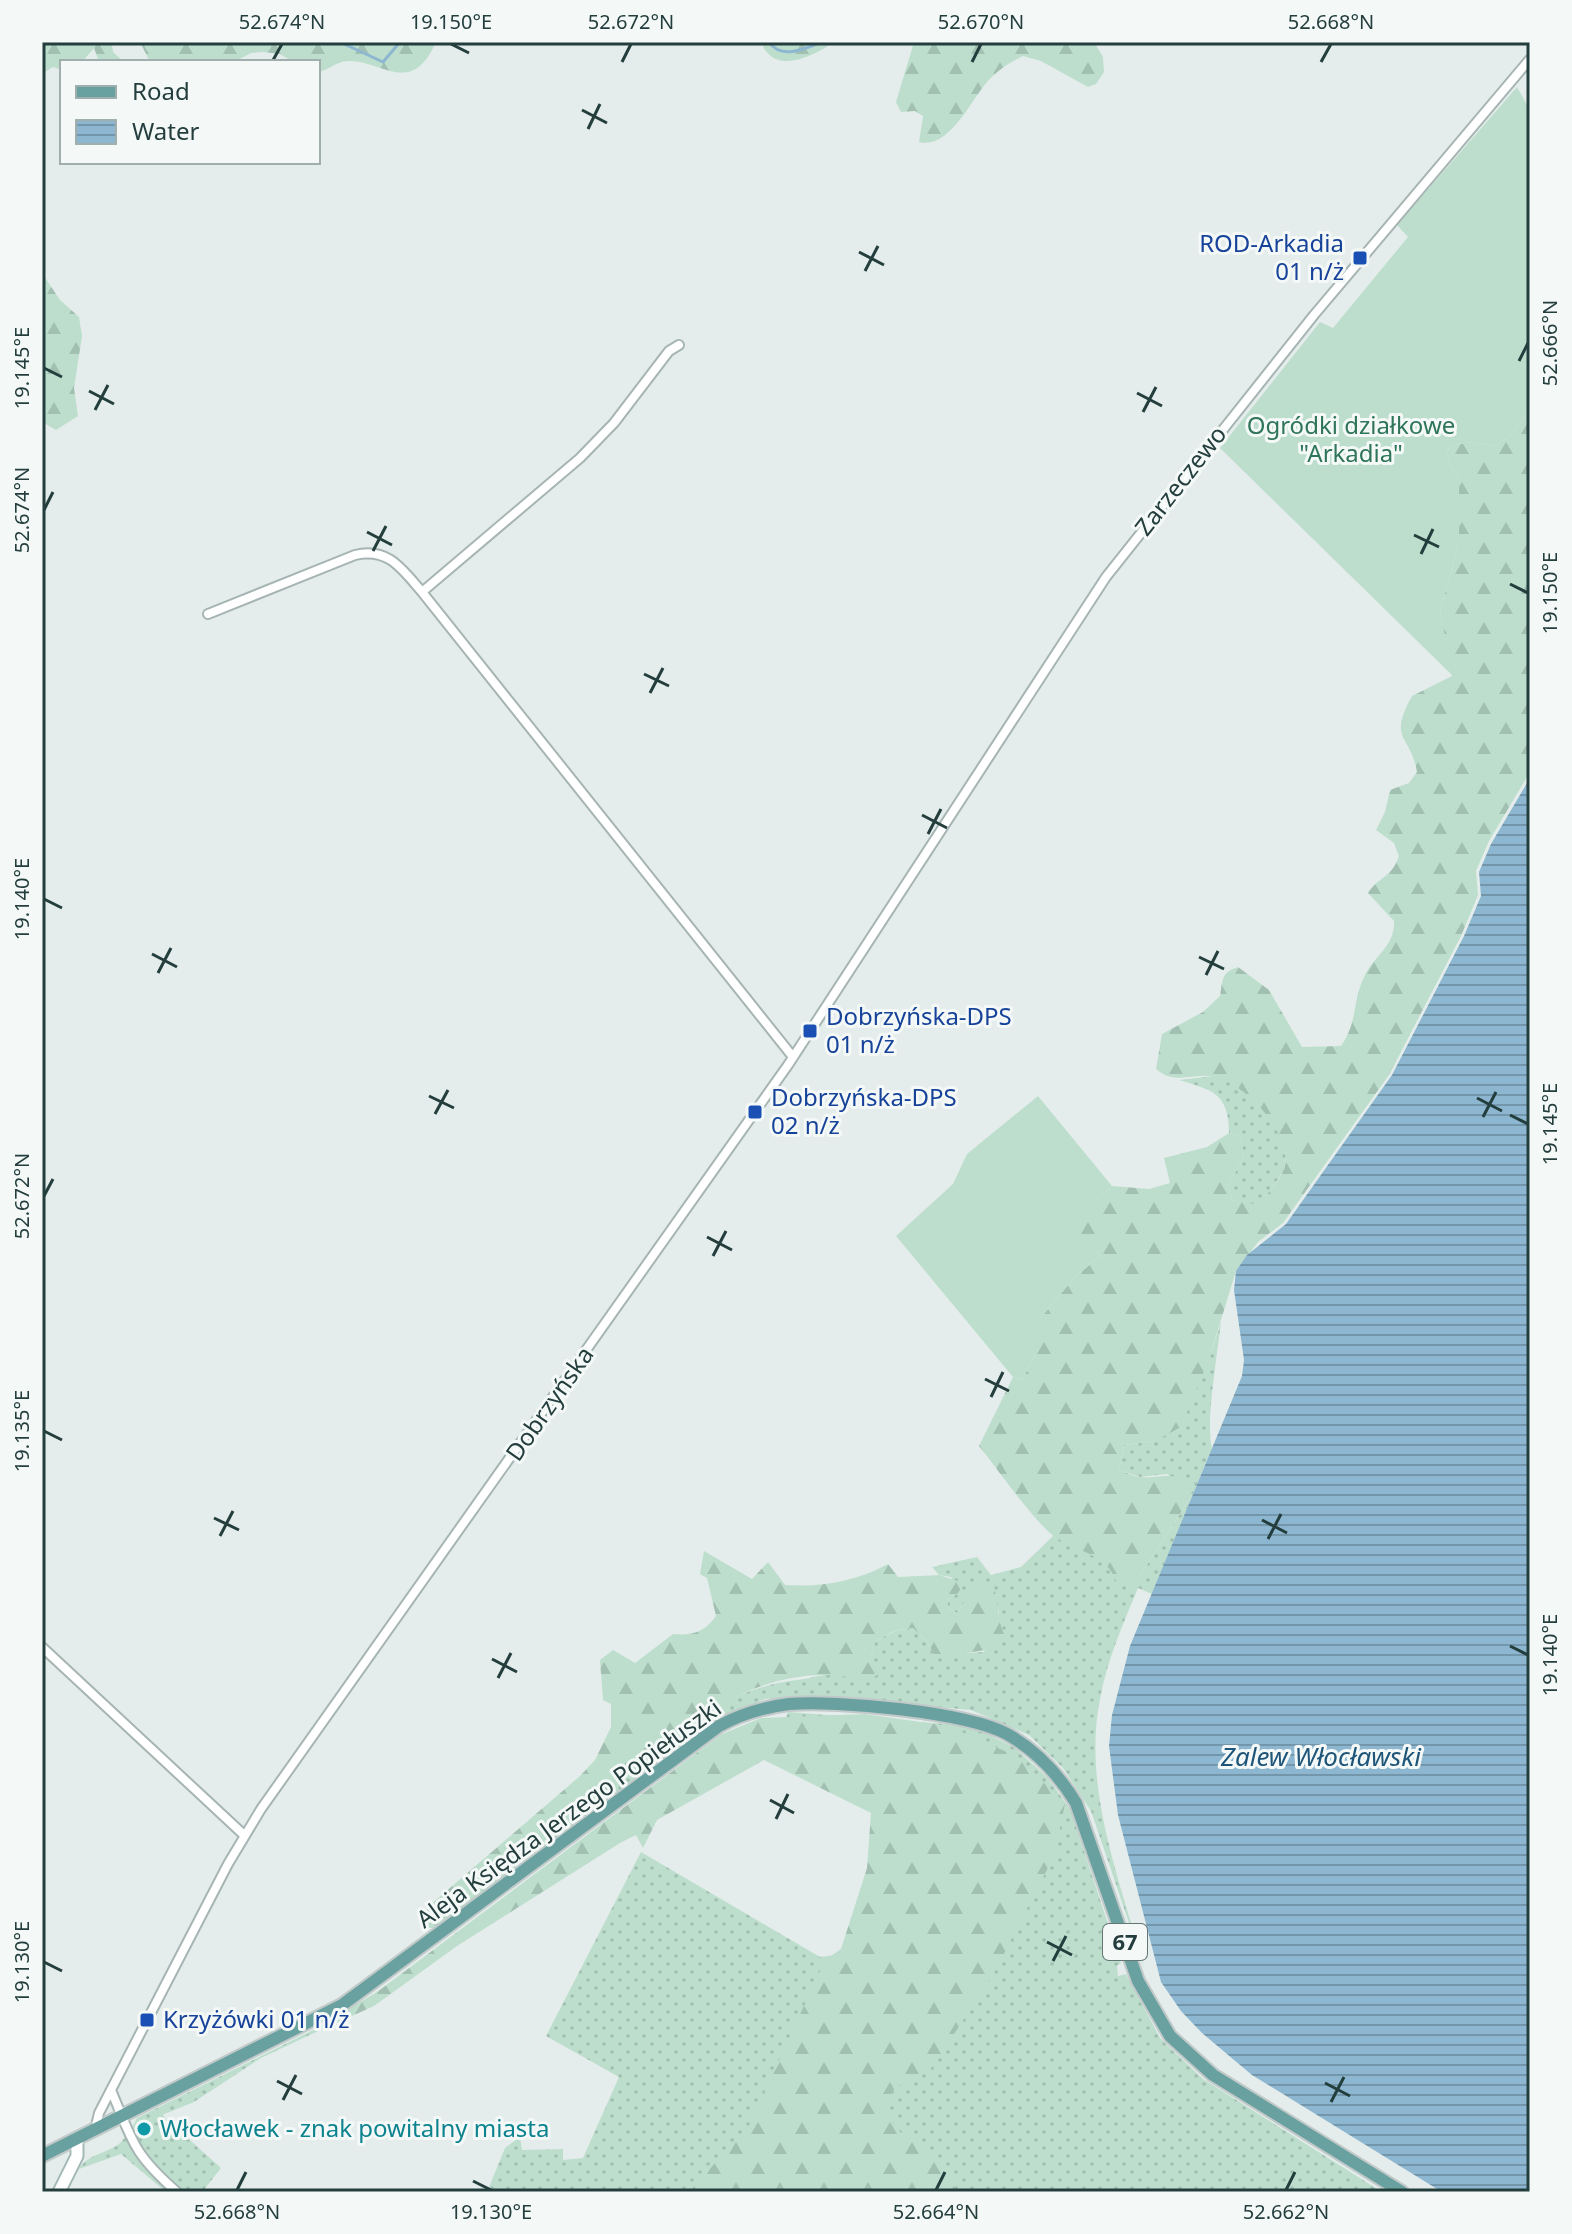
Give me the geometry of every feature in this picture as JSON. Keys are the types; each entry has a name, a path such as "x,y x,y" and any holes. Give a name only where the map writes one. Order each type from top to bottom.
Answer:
{"main road":[{"name":"Aleja Księdza Jerzego Popiełuszki","path":"95,2130 342,2005 719,1726 767,1708 807,1704 967,1719 1009,1735 1033,1752 1059,1778 1076,1803 1138,1981 1170,2036 1213,2075 1402,2192"},
{"name":"67","path":"42,2156 95,2130"}],"street":[{"name":"Zarzeczewo","path":"1031,692 1106,577 1159,509 1360,258 1530,59"},
{"path":"422,592 580,458 614,423 669,351 679,345"},
{"path":"208,614 344,559 371,552 390,558 422,592 793,1057"},
{"name":"Dobrzyńska","path":"95,2130 111,2090 244,1835 793,1057 1031,692"},
{"path":"42,1647 244,1835"},
{"path":"111,2090 124,2116 125,2129 140,2155 177,2192"},
{"path":"59,2192 77,2156 77,2139"}],"green space":[{"path":"42,42 118,42 112,45 113,52 122,60 98,60 94,48 84,60 60,60 60,69 53,67 42,74"},
{"path":"140,42 436,42 426,59 406,72 348,61 320,71 320,60 290,60 280,54 263,52 251,53 238,60 149,60"},
{"path":"761,42 834,42 805,58 784,61 767,52"},
{"path":"914,42 1094,42 1103,57 1104,72 1096,84 1088,87 1041,61 1023,56 991,78 958,122 940,139 919,142 923,116 915,111 901,112 896,102"},
{"name":"Ogródki działkowe \"Arkadia\"","path":"1517,87 1530,110 1530,409 1512,434 1496,446 1464,443 1447,451 1451,467 1459,476 1459,542 1440,611 1453,676 1220,448 1320,322 1333,328 1408,237 1397,225"},
{"path":"42,273 60,300 79,317 82,336 74,388 78,416 56,430 42,422"},
{"path":"1530,409 1530,772 1489,841 1476,871 1478,895 1461,936 1389,1075 1283,1223 1258,1242 1236,1271 1209,1359 1181,1427 1155,1441 1124,1445 1119,1470 1139,1477 1175,1477 1194,1492 1138,1579 1118,1589 1115,1578 1102,1562 1047,1530 979,1446 1013,1377 1022,1380 1038,1349 1038,1321 1074,1278 1100,1256 1070,1222 1112,1186 1149,1189 1170,1183 1164,1158 1207,1147 1229,1133 1240,1136 1244,1157 1228,1185 1232,1200 1261,1205 1282,1174 1286,1156 1275,1127 1240,1089 1215,1077 1177,1078 1156,1069 1162,1034 1203,1012 1220,996 1225,975 1238,967 1269,990 1302,1047 1341,1046 1347,1037 1365,975 1388,944 1393,930 1394,921 1368,893 1389,873 1399,856 1394,843 1376,830 1385,812 1390,790 1409,783 1417,772 1403,737 1401,722 1412,696 1452,676 1440,611 1459,542 1459,476 1451,467 1447,451 1464,443 1496,446 1512,434"},
{"path":"1213,1076 1235,1083 1255,1100 1272,1121 1284,1145 1284,1168 1261,1206 1232,1200 1228,1185 1244,1157 1240,1136 1229,1133 1222,1101 1201,1087 1179,1080"},
{"path":"1038,1096 1112,1186 1071,1222 1100,1256 1074,1278 1038,1321 1038,1349 1022,1380 1013,1377 896,1236 953,1184 967,1154"},
{"path":"1221,1322 1211,1405 1212,1448 1194,1492 1167,1474 1140,1477 1119,1470 1124,1445 1155,1441 1209,1359"},
{"path":"1194,1492 1152,1594 1138,1588 1127,1615 1103,1685 1096,1733 1096,1767 1107,1836 1145,1970 1091,1811 1063,1768 1029,1735 971,1710 811,1696 765,1699 711,1722 435,1928 427,1928 546,1838 671,1736 731,1699 763,1687 826,1675 844,1675 871,1657 875,1641 895,1631 913,1628 928,1643 934,1655 983,1652 1004,1634 998,1624 999,1611 979,1581 957,1613 947,1607 948,1600 958,1593 951,1577 939,1575 932,1567 977,1557 991,1575 1021,1567 1053,1536 1100,1558 1116,1576 1138,1579"},
{"path":"704,1551 752,1579 768,1562 785,1585 838,1582 888,1564 898,1577 939,1575 964,1583 958,1593 948,1600 947,1607 957,1613 979,1580 992,1583 1004,1634 998,1648 954,1655 946,1661 934,1655 928,1643 913,1628 894,1631 875,1641 871,1657 877,1675 867,1681 823,1675 781,1680 741,1695 702,1716 665,1742 546,1839 427,1928 422,1923 429,1906 595,1760 611,1727 611,1704 603,1700 600,1660 613,1650 635,1663 673,1634 698,1632 716,1616 707,1578 700,1574"},
{"path":"788,1712 972,1726 1015,1748 1047,1777 1070,1809 1121,1963 1117,1966 1118,1976 1126,1974 1160,2038 1203,2079 1382,2192 487,2192 505,2148 520,2137 522,2150 563,2149 563,2160 583,2158 619,2077 546,2036 641,1852 820,1957 845,1954 869,1886 874,1811 773,1757"},
{"path":"865,1714 948,1726 1018,1757 1065,1804 1054,1856 993,1975 930,2070 895,2088 881,2108 900,2132 946,2165 956,2192 689,2192 750,2124 825,1960 841,1949 867,1868 871,1813 764,1760 657,1820 643,1848 636,1835 620,1843 457,1946 374,2006 314,2033 313,2030 377,1992 722,1734 761,1718"},
{"path":"313,2030 314,2033 261,2058 194,2102 162,2115 221,2168 202,2192 185,2192 140,2150 133,2126 137,2118"},
{"path":"125,2137 141,2164 171,2192 166,2192 121,2154 79,2169 83,2163"}],"water":[{"name":"Zalew Włocławski","path":"1530,778 1530,2192 1442,2192 1252,2075 1181,2011 1161,1982 1118,1815 1109,1746 1112,1715 1130,1646 1242,1376 1244,1360 1234,1290 1236,1271 1247,1255 1286,1224 1392,1075 1464,936 1481,896 1479,872 1491,844"}],"waterway":[{"path":"340,42 383,62 400,42"},
{"path":"769,42 780,51 787,52 822,42"}],"place":[{"name":"ROD-Arkadia 01 n/ż","path":"1360,258"},
{"name":"Dobrzyńska-DPS 01 n/ż","path":"810,1031"},
{"name":"Dobrzyńska-DPS 02 n/ż","path":"755,1112"},
{"name":"Krzyżówki 01 n/ż","path":"147,2020"},
{"name":"Włocławek - znak powitalny miasta","path":"144,2129"}]}
